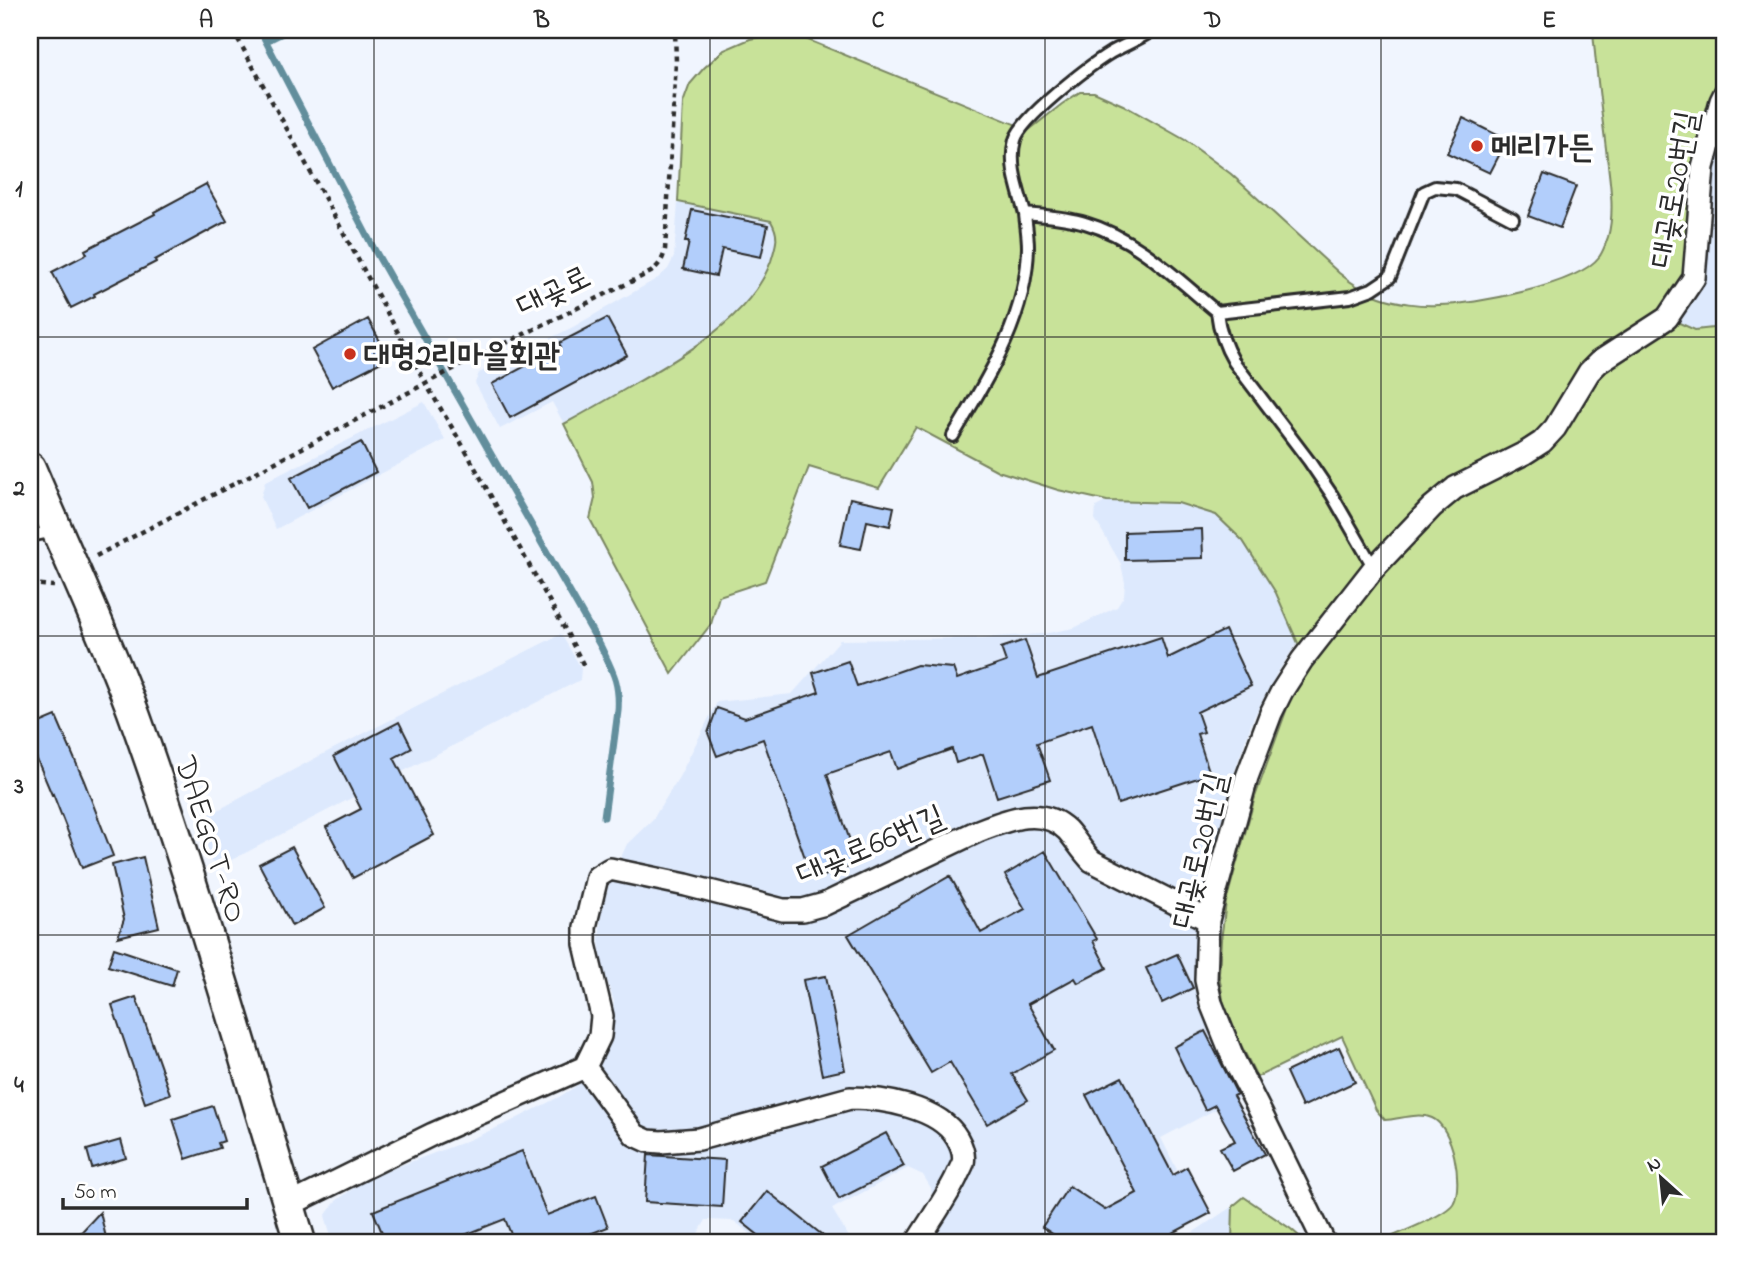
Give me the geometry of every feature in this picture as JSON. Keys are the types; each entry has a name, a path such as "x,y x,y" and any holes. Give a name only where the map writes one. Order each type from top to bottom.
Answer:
{"street":[{"name":"대곶로20번길","path":"1324,1242 1234,1060 1211,1003 1206,980 1208,920 1247,777 1282,691 1302,660 1374,568 1432,507 1455,488 1542,442 1555,428 1589,372 1599,362 1667,318 1694,278 1703,167 1725,93"},
{"name":"DAEGOT-RO","path":"30,468 43,533 74,568 134,714 185,863 300,1242"},
{"name":"대곶로66번길","path":"585,1067 600,1036 602,1016 585,944 585,926 597,877 610,869 783,910 803,910 825,904 978,831 1023,817 1041,817 1053,819 1065,828 1092,860 1208,920"},
{"path":"289,1205 433,1134 585,1067 635,1135 648,1141 699,1139 849,1098 897,1103 926,1113 953,1132 961,1146 963,1162 950,1189 917,1242"}],"lane":[{"path":"953,436 987,379 1014,322 1027,269 1025,214 1013,162 1015,138 1027,122 1082,73 1110,53 1153,30"},
{"path":"1217,312 1350,297 1372,289 1390,277 1424,192 1435,187 1456,189 1514,219"},
{"path":"1025,214 1084,222 1133,244 1217,312 1224,345 1234,362 1309,461 1374,568"}],"path":[{"path":"233,30 584,666"},
{"name":"대곶로","path":"74,568 461,365 651,272 663,259 665,250 674,100 675,30"}],"shaded area":[{"path":"1725,93 1725,330 1721,327 1695,330 1667,318"},
{"path":"678,202 771,221 778,233 775,248 766,273 746,303 692,350 564,424 552,402 500,429 475,383 479,373 573,327 658,278 668,269 674,257"},
{"path":"424,402 445,440 276,529 261,497 265,482"},
{"path":"1107,501 1178,503 1216,515 1243,541 1276,594 1298,642 1277,673 1253,719 1233,776 1201,905 1196,974 1243,1095 1161,1138 1177,1170 1122,1199 1133,1222 1148,1233 1174,1240 1192,1233 1233,1206 1232,1242 908,1242 933,1204 931,1188 923,1175 908,1168 832,1209 852,1242 761,1242 734,1221 706,1220 693,1242 333,1242 325,1216 336,1201 359,1184 512,1121 586,1080 599,1065 610,1037 614,1002 602,964 599,940 601,914 609,884 627,844 653,819 679,777 717,702 792,694 840,640 980,638 1043,634 1074,628 1117,607 1124,596 1125,583 1121,564 1095,519 1096,507"},
{"path":"561,634 581,668 580,680 220,866 211,861 201,828 205,817"}],"green space":[{"path":"1593,30 1725,30 1725,93 1694,278 1668,318 1695,330 1722,327 1725,330 1725,1242 1379,1242 1432,1219 1454,1202 1457,1169 1446,1132 1439,1123 1427,1116 1385,1120 1376,1110 1342,1036 1257,1077 1234,1031 1223,1000 1219,974 1226,902 1255,797 1290,700 1308,666 1276,593 1243,541 1216,515 1178,503 1107,501 1058,490 998,471 916,427 879,488 809,467 765,581 719,596 711,624 672,674 590,519 595,498 593,482 564,424 691,350 730,319 761,282 776,245 776,232 771,221 678,202 683,103 690,84 724,50 750,39 770,35 796,35 1029,130 1080,92 1094,92 1185,140 1231,174 1339,273 1358,287 1394,301 1431,305 1454,304 1524,292 1570,276 1587,267 1600,255 1610,227 1611,197"},
{"path":"1244,1197 1306,1242 1232,1242 1233,1206"}],"building":[{"name":"메리가든","path":"1463,118 1507,140 1490,173 1447,153"},
{"path":"1544,174 1576,186 1560,228 1528,216"},
{"path":"206,184 227,221 71,308 52,272 87,254 85,250"},
{"path":"692,210 768,225 761,257 722,249 716,276 683,269"},
{"path":"607,318 627,355 510,418 492,384 561,347 559,343"},
{"name":"대명2리마을회관","path":"368,319 389,358 332,387 312,350"},
{"path":"361,442 376,472 307,508 291,478"},
{"path":"850,498 894,507 890,526 867,521 861,549 840,545"},
{"path":"1202,529 1203,558 1125,560 1125,532"},
{"path":"1225,630 1251,686 1197,712 1204,732 1197,734 1210,774 1118,804 1092,724 1037,743 1050,780 997,797 983,754 956,763 952,749 897,769 891,752 827,774 858,864 815,879 809,869 763,739 717,756 708,733 717,708 745,718 819,692 813,673 848,661 857,686 917,665 953,668 957,679 1006,662 1001,648 1025,640 1038,678 1161,637 1168,658"},
{"path":"56,716 113,856 82,868 30,743 30,727"},
{"path":"399,722 412,748 394,758 434,835 353,878 326,827 361,809 334,756"},
{"path":"292,847 325,908 292,926 259,864"},
{"path":"1045,851 1097,939 1093,941 1107,968 1078,983 1075,978 1028,1004 1054,1050 1012,1074 1028,1100 987,1124 950,1062 931,1073 848,935 950,876 981,933 1025,909 1005,875"},
{"path":"143,857 159,927 118,937 124,919 112,865"},
{"path":"114,948 177,969 172,986 108,966"},
{"path":"1177,954 1193,988 1162,1003 1146,968"},
{"path":"826,976 845,1070 822,1075 803,980"},
{"path":"136,997 170,1094 145,1103 112,1005"},
{"path":"1205,1031 1237,1094 1233,1096 1265,1154 1233,1171 1220,1148 1235,1141 1215,1105 1205,1110 1174,1047"},
{"path":"1339,1047 1355,1082 1302,1107 1286,1072"},
{"path":"1122,1077 1173,1175 1187,1167 1211,1213 1156,1242 1065,1242 1042,1227 1069,1186 1105,1210 1137,1193 1086,1095"},
{"path":"213,1106 224,1141 218,1143 220,1148 186,1159 173,1119"},
{"path":"886,1133 904,1166 839,1199 822,1166"},
{"path":"121,1140 126,1158 92,1168 87,1150"},
{"path":"522,1151 547,1215 596,1196 608,1227 569,1242 514,1242 505,1219 447,1242 386,1242 373,1211"},
{"path":"648,1155 725,1160 722,1207 645,1202"},
{"path":"767,1191 831,1242 767,1242 742,1222"},
{"path":"100,1212 107,1242 72,1242"}],"waterway":[{"path":"260,30 374,249 601,647 612,671 617,685 618,711 604,817"},
{"path":"266,41 288,30"}],"place":[{"name":"메리가든","path":"1477,146"},
{"name":"대명2리마을회관","path":"350,354"}]}
